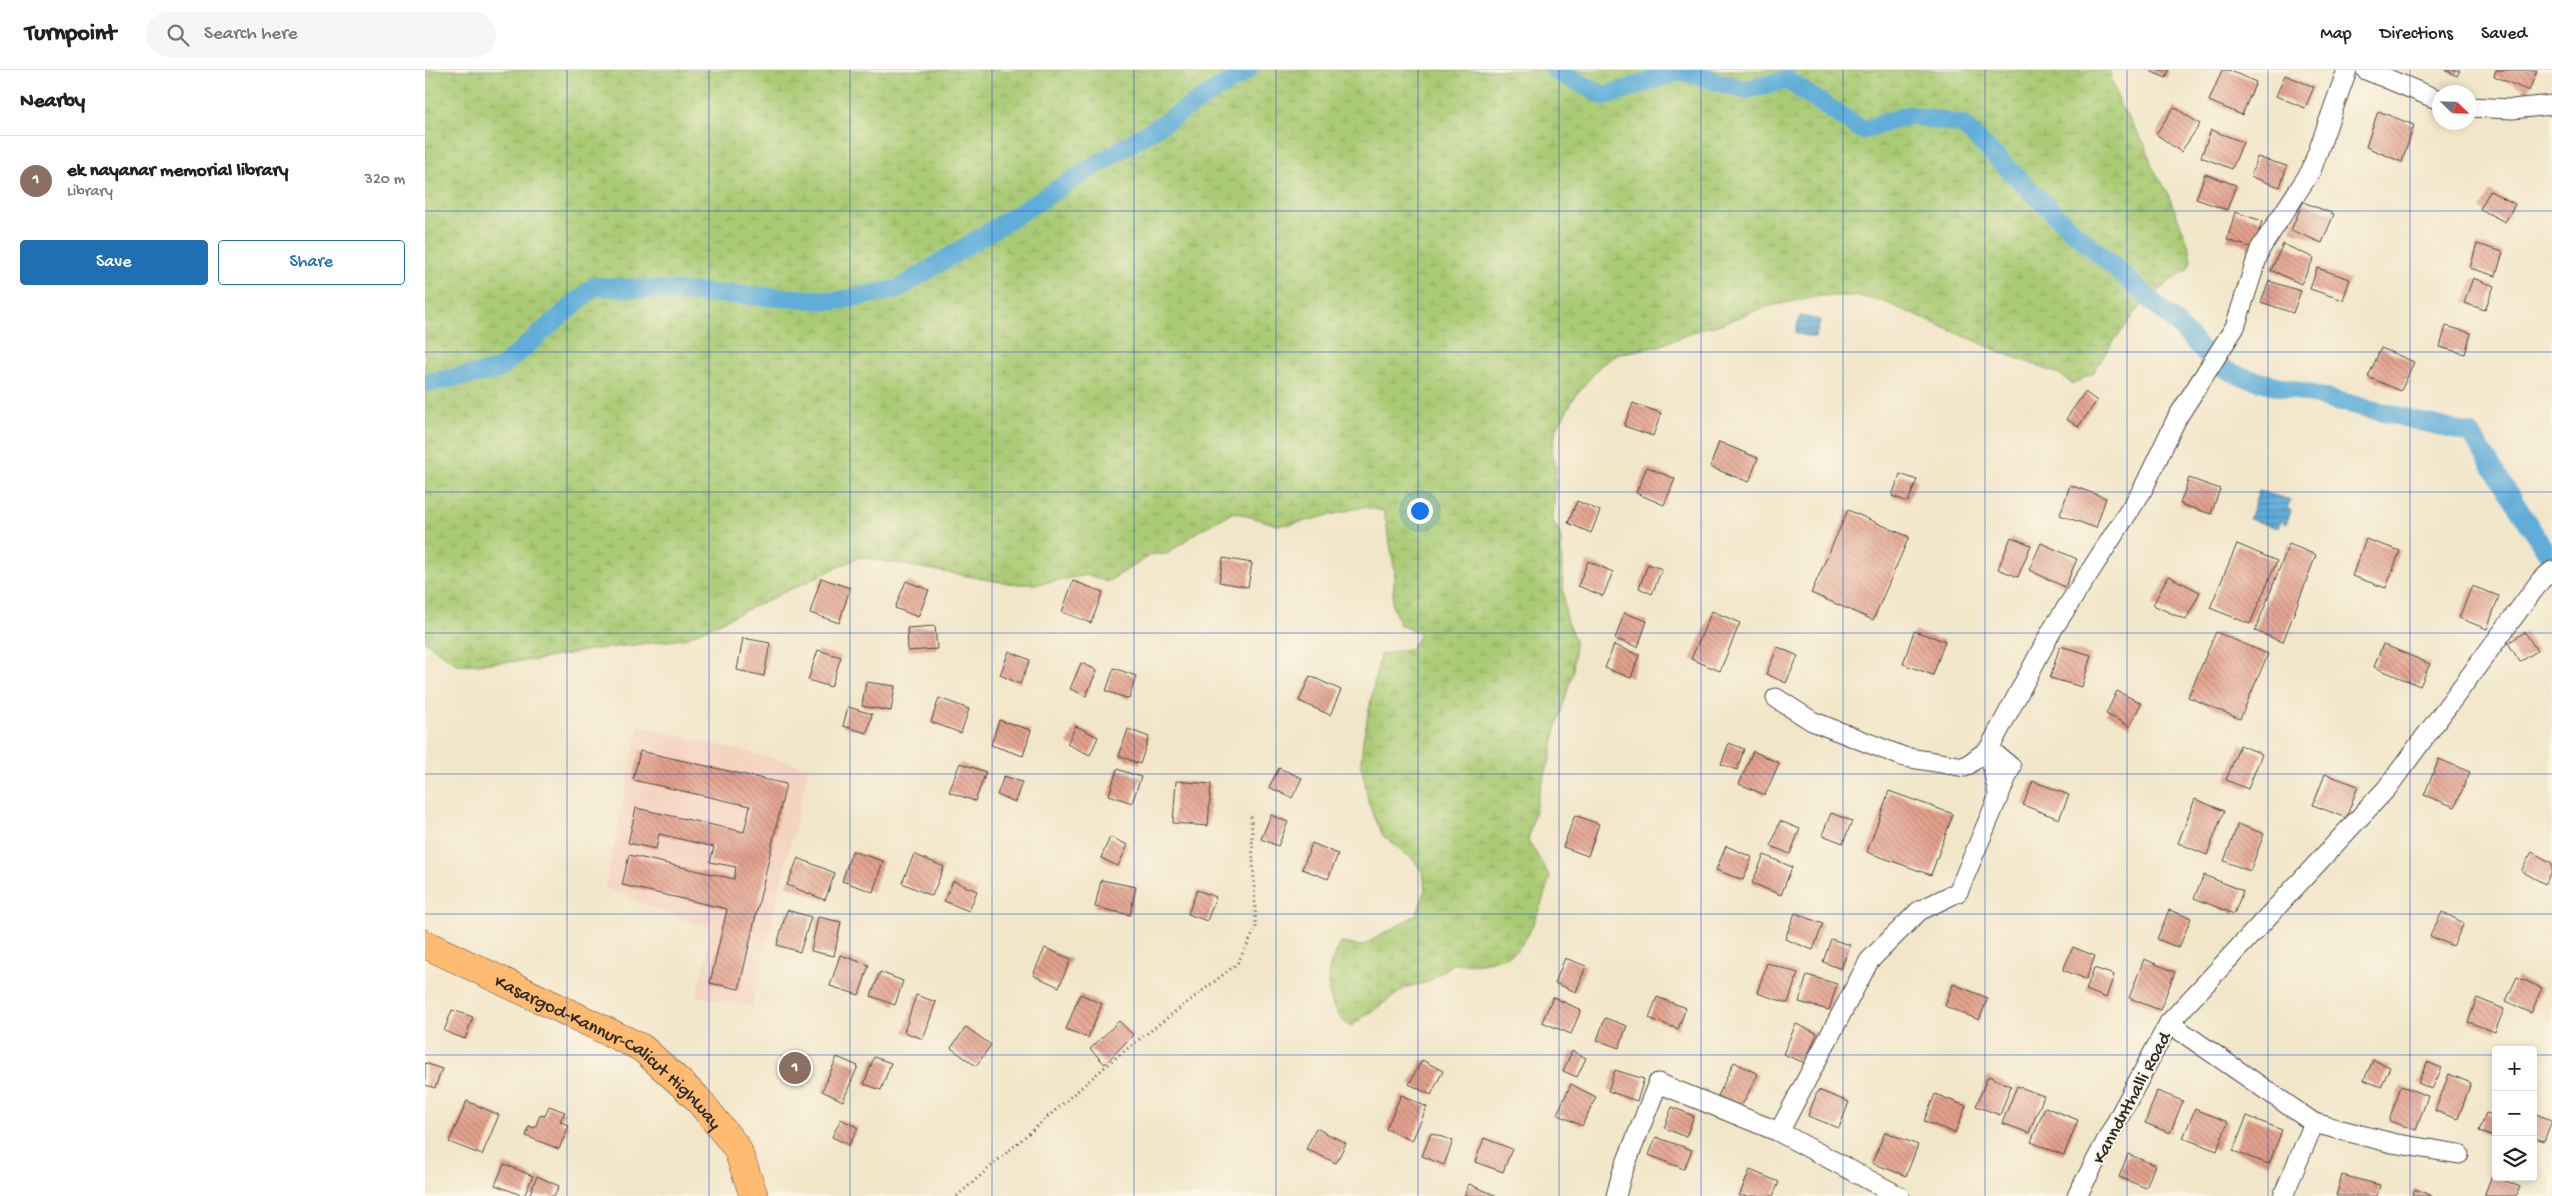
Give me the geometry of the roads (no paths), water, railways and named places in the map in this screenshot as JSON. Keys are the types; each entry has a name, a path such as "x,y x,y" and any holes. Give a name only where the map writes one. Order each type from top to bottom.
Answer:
{"highway":[{"name":"Kasargod-Kannur-Calicut Highway","path":"425,944 643,1048 697,1097 737,1148 754,1196"}],"street":[{"path":"1776,698 1812,721 1904,757 1965,766 1989,749 2052,630 2142,491 2177,418 2235,327 2260,248 2311,171 2347,70"},
{"path":"2367,70 2432,97"},
{"path":"2477,107 2512,109 2552,105"},
{"name":"Kanndnthalli Road","path":"2077,1196 2169,1024 2387,788 2541,580 2552,571"},
{"path":"1779,1132 1869,961 1919,911 1958,892 2011,767 1989,749"},
{"path":"2169,1024 2313,1123 2392,1143 2459,1154"},
{"path":"1616,1196 1622,1173 1658,1083 1779,1132 1899,1196"},
{"path":"2283,1196 2313,1123"}],"water":[{"path":"1800,316 1821,320 1815,338 1795,333"},
{"path":"2259,491 2291,500 2287,507 2291,511 2286,524 2281,521 2278,528 2249,519"}],"waterway":[{"path":"425,383 498,370 595,286 835,301 898,289 1248,70"},
{"path":"1554,70 1605,96 1681,71 1745,90 1787,80 1862,130 1909,115 1963,125 2061,220 2169,316 2208,356"},
{"path":"2184,331 2203,351"},
{"path":"2219,366 2242,377 2471,434 2547,553"}],"place":[{"name":"ek nayanar memorial library","path":"795,1068"}]}
